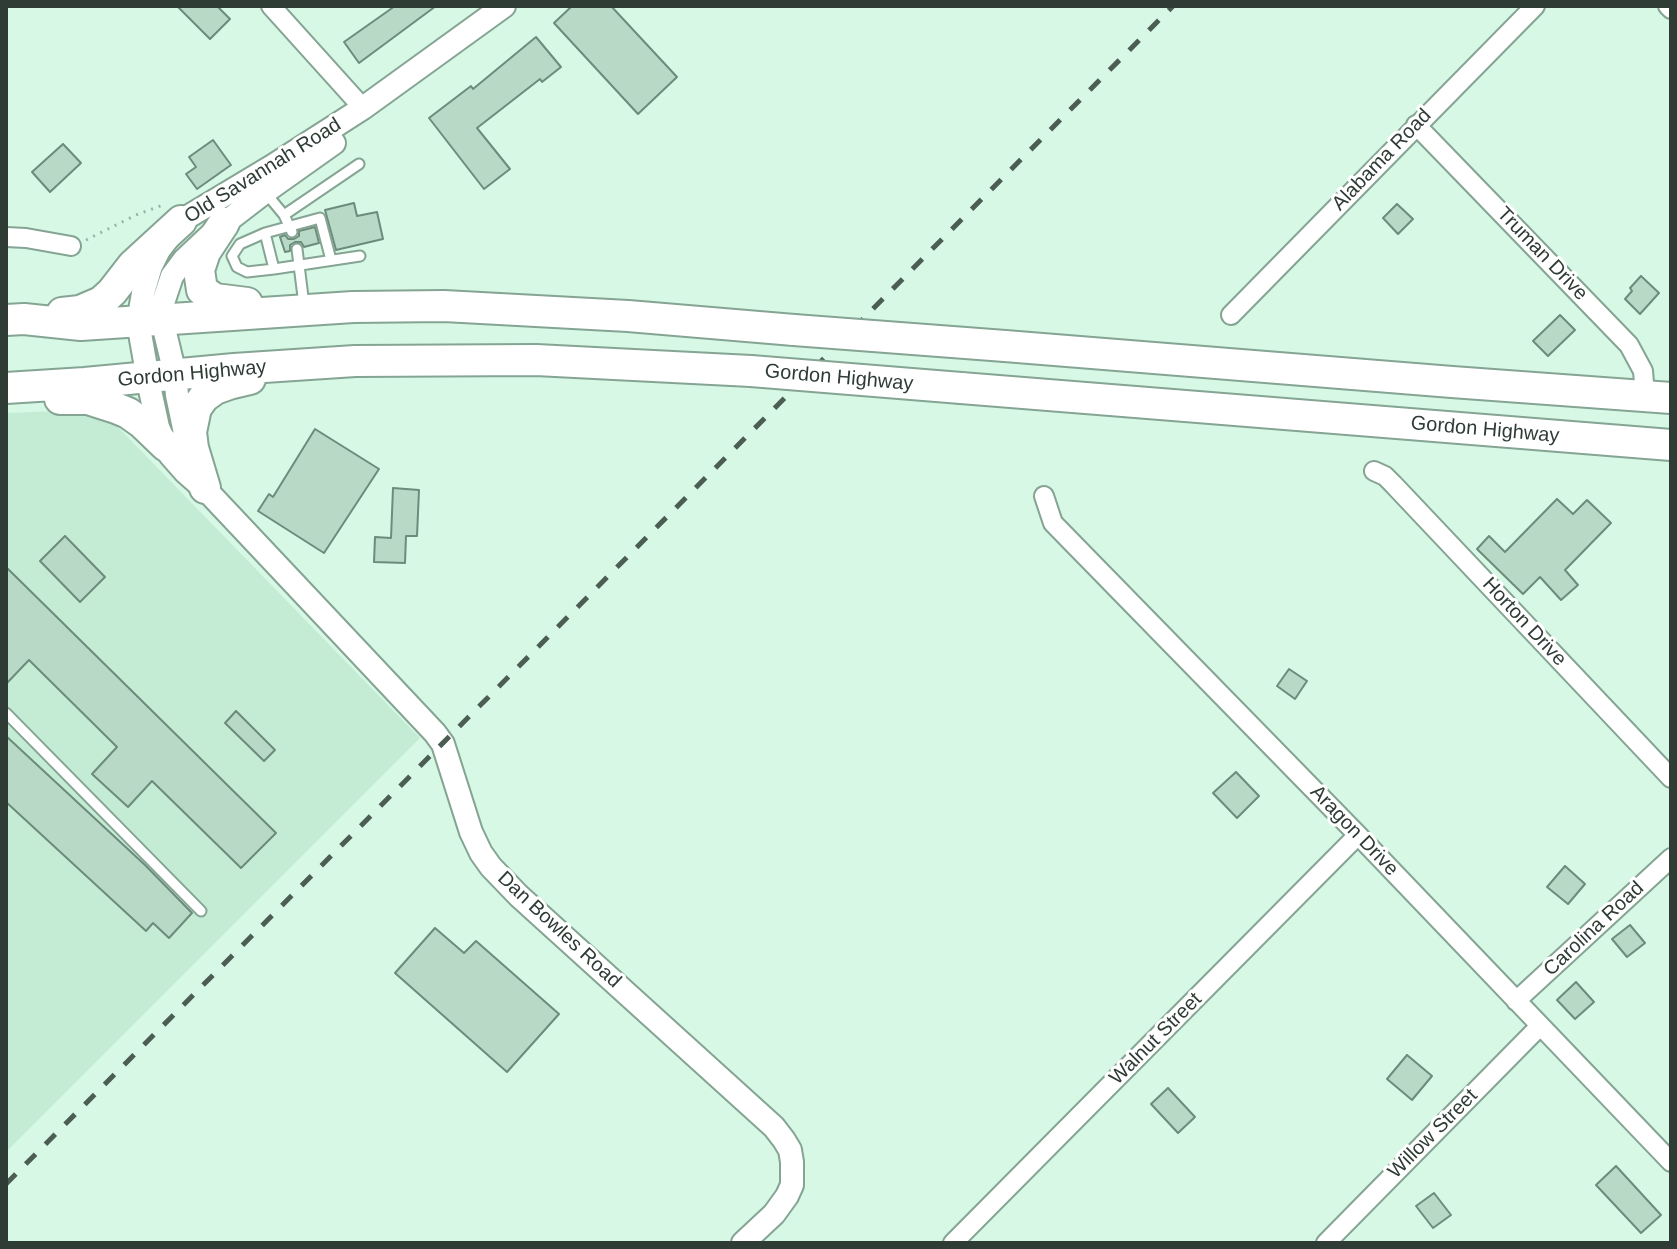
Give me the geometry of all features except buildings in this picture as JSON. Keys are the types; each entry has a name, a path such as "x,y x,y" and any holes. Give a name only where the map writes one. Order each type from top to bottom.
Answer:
{"highway":[{"path":"15,320 80,311 101,302 133,265 187,217"},
{"path":"224,223 205,252 199,270 202,290 215,299 304,310"},
{"path":"15,320 81,325 353,307 475,307 628,316 1658,396"},
{"name":"Gordon Highway","path":"6,388 326,363 536,360 751,371 1671,445"},
{"path":"205,488 191,432 196,408 204,397 229,384 326,363"},
{"path":"6,402 88,399 128,413 166,446"}],"street":[{"path":"271,6 363,108"},
{"name":"Old Savannah Road","path":"162,375 143,293 151,266 168,235 187,217 363,108 504,6"},
{"name":"Alabama Road","path":"1231,315 1535,6"},
{"name":"Old Savannah Road","path":"150,321 163,303 172,276 184,260 224,223 343,136 363,108"},
{"name":"Truman Drive","path":"1416,125 1629,345 1658,396"},
{"path":"6,237 71,246"},
{"name":"Dan Bowles Road","path":"162,375 158,427 170,455 205,488 435,733 443,744 471,832 491,867 519,896 762,1116 784,1140 790,1150 792,1185 774,1214 743,1243"},
{"name":"Dan Bowles Road","path":"162,375 177,395 190,453 205,488"},
{"name":"Horton Drive","path":"1374,471 1393,484 1671,778"},
{"name":"Aragon Drive","path":"1044,496 1053,523 1671,1162"},
{"name":"Walnut Street","path":"953,1243 1358,835"},
{"name":"Carolina Road","path":"1516,1001 1671,858"},
{"name":"Willow Street","path":"1326,1243 1540,1026"}],"lane":[{"path":"284,215 359,164"},
{"path":"265,192 284,215 290,229"},
{"path":"331,260 320,218 290,229 265,233 240,244 232,256 237,267 247,272 360,256"},
{"path":"265,233 274,269"},
{"path":"297,249 304,310"},
{"path":"6,713 201,911"}],"path":[{"path":"71,246 165,204 187,217"}],"shaded area":[{"path":"83,410 115,424 420,738 6,1152 6,413"}],"railway":[{"path":"6,1184 1173,6"}]}
